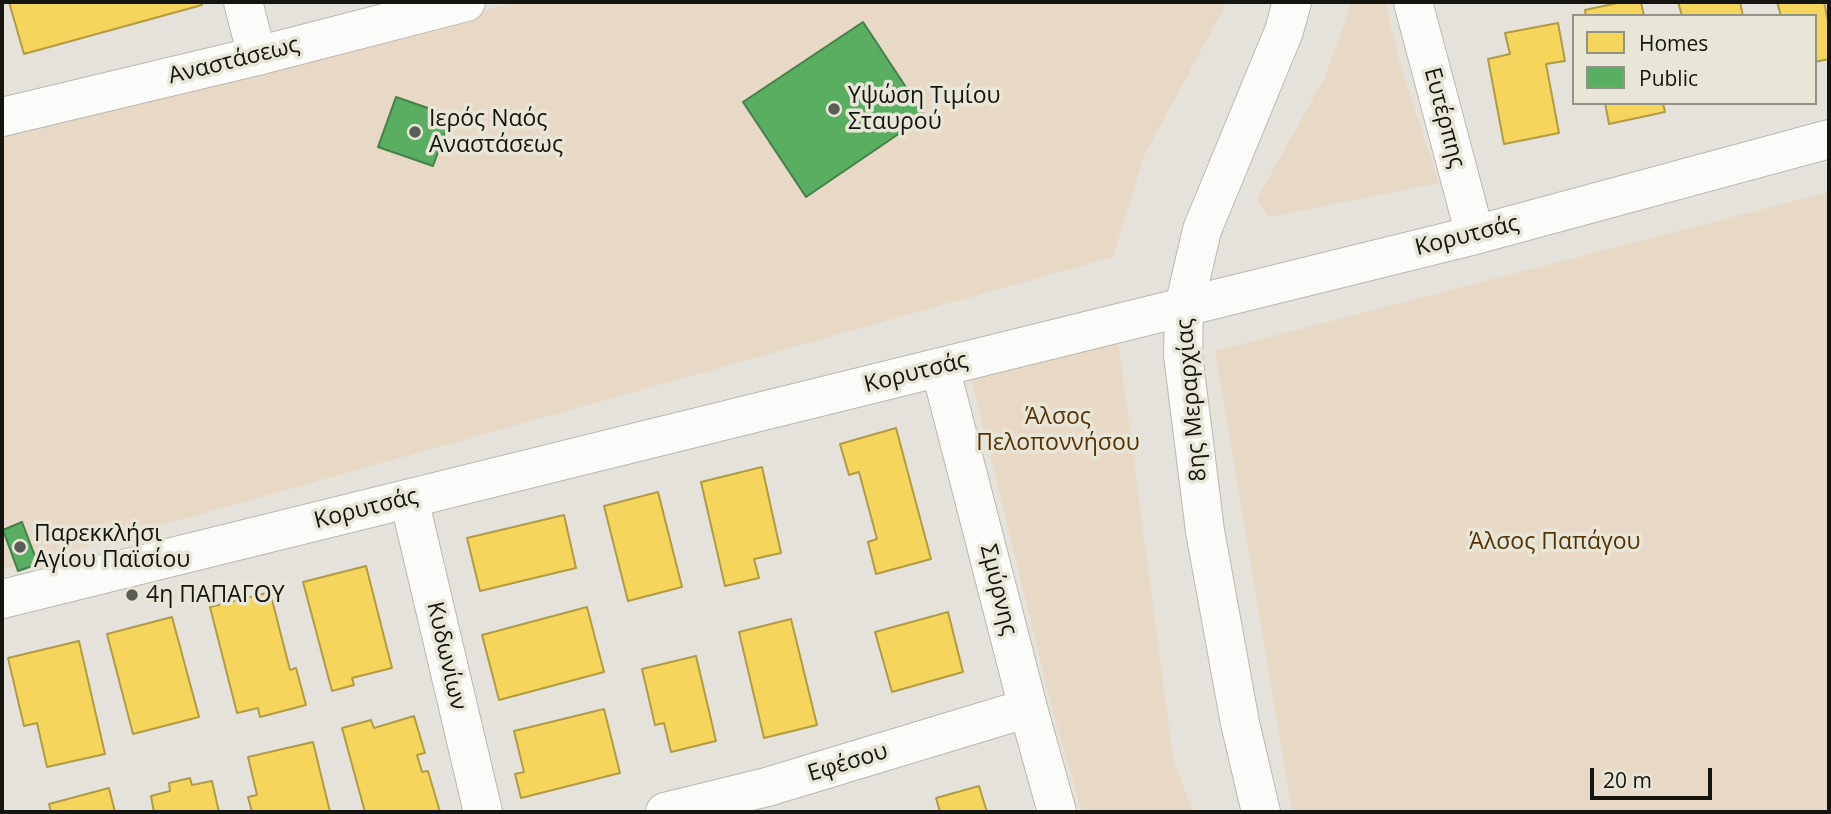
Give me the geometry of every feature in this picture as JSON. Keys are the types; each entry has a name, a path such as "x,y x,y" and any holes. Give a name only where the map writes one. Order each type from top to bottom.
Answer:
{"street":[{"path":"243,2 257,56"},
{"name":"Αναστάσεως","path":"2,117 257,56 466,2"},
{"name":"8ης Μεραρχίας","path":"1261,812 1240,723 1205,531 1183,355 1184,307 1202,230 1284,31 1292,2"},
{"name":"Ευτέρπης","path":"1413,2 1475,234"},
{"name":"Κορυτσάς","path":"2,599 1475,234 1829,139"},
{"name":"Σμύρνης","path":"940,367 1057,812"},
{"name":"Κυδωνίων","path":"408,499 483,812"},
{"name":"Εφέσου","path":"665,812 770,800 1028,708"}],"green space":[{"path":"520,2 1227,2 1144,156 1113,257 2,570 2,122"},
{"path":"1352,2 1385,2 1400,64 1439,183 1268,217 1257,199 1325,77"},
{"name":"Άλσος Παπάγου","path":"1829,192 1829,812 1292,812 1215,351"},
{"name":"Άλσος Πελοποννήσου","path":"1118,340 1173,758 1193,812 1082,812 1053,712 971,376"}],"building: Homes":[{"path":"9,2 202,2 202,5 24,54"},
{"path":"1622,2 1641,2 1644,14 1586,14 1585,10"},
{"path":"1678,2 1740,2 1743,14 1681,14"},
{"path":"1777,2 1824,2 1829,25 1829,59 1817,62 1817,14 1780,14"},
{"path":"1558,23 1565,61 1546,64 1559,133 1504,144 1488,59 1510,54 1505,33"},
{"path":"1605,105 1663,105 1665,112 1609,124"},
{"path":"896,428 931,559 876,574 868,542 877,539 859,472 849,475 840,444"},
{"path":"762,467 781,553 754,559 759,578 725,586 701,482"},
{"path":"658,492 682,587 628,601 604,506"},
{"path":"564,515 576,568 480,591 467,538"},
{"path":"366,566 392,668 352,678 354,685 332,691 303,582"},
{"path":"270,592 290,670 296,668 306,705 260,717 258,708 237,713 210,607"},
{"path":"587,607 604,672 499,700 482,635"},
{"path":"948,612 963,672 892,692 875,632"},
{"path":"172,617 199,717 133,734 107,634"},
{"path":"791,619 817,725 764,738 739,632"},
{"path":"79,641 105,754 47,767 37,723 24,726 8,658"},
{"path":"696,656 716,741 671,752 664,723 655,725 642,669"},
{"path":"604,709 620,773 521,798 515,774 524,772 514,731"},
{"path":"414,716 425,753 417,755 422,772 428,771 440,812 365,812 342,728 371,720 374,728"},
{"path":"313,742 330,812 252,812 248,797 257,795 248,757"},
{"path":"190,778 192,785 212,781 219,812 154,812 151,796 170,791 169,783"},
{"path":"979,786 987,812 940,812 936,798"},
{"path":"109,788 115,812 51,812 49,804"}],"building: Public":[{"name":"Υψώση Τιμίου Σταυρού","path":"863,22 925,116 806,197 743,102"},
{"name":"Ιερός Ναός Αναστάσεως","path":"396,97 451,116 433,166 378,147"},
{"name":"Παρεκκλήσι Αγίου Παϊσίου","path":"22,522 38,564 18,571 3,530"}],"place":[{"name":"Υψώση Τιμίου Σταυρού","path":"834,109"},
{"name":"Ιερός Ναός Αναστάσεως","path":"415,132"},
{"name":"Παρεκκλήσι Αγίου Παϊσίου","path":"20,547"},
{"name":"4η ΠΑΠΑΓΟΥ","path":"132,595"}]}
